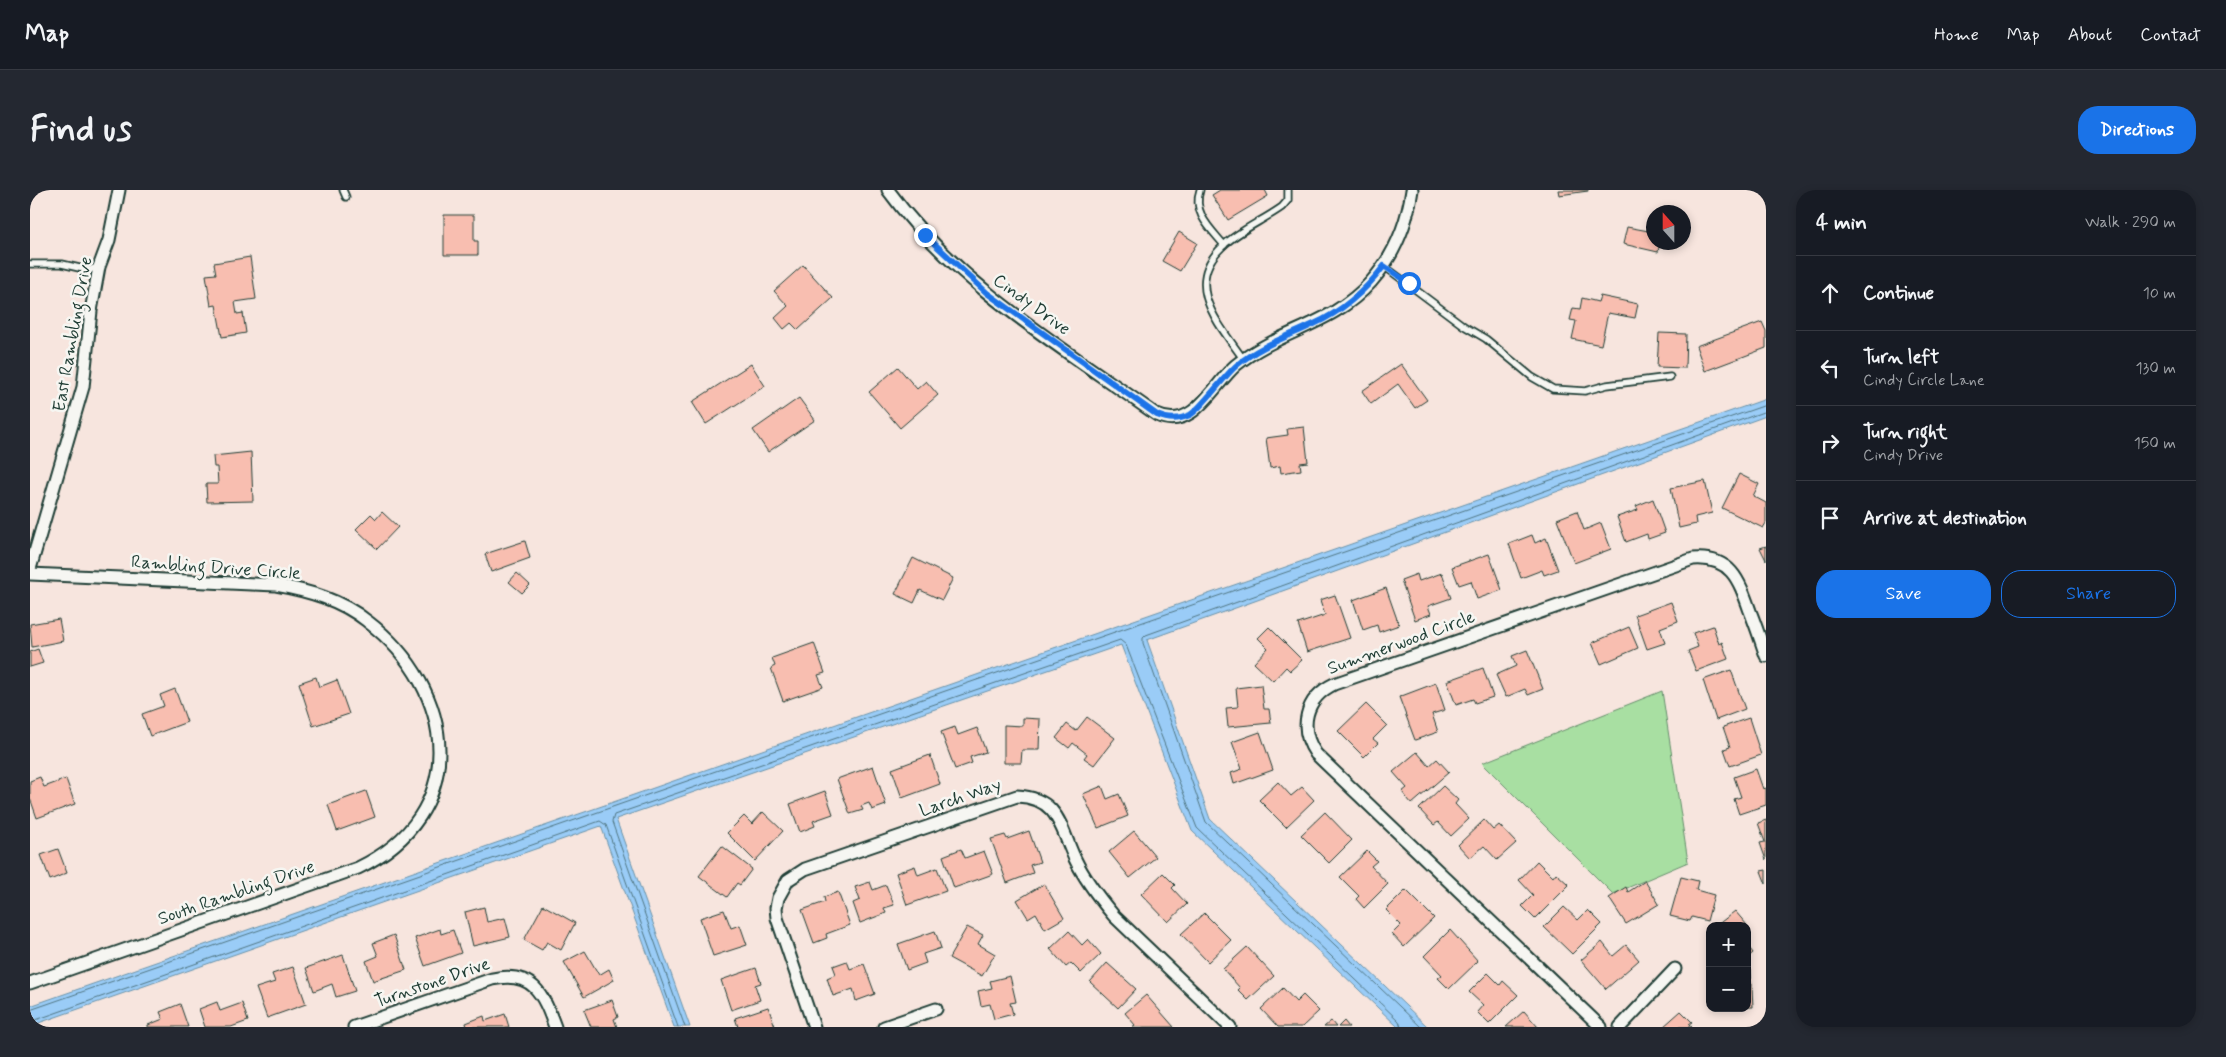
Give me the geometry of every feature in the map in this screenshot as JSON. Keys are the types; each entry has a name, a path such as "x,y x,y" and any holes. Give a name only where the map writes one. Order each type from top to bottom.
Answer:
{"street":[{"name":"East Rambling Drive","path":"30,569 83,387 91,311 99,267 109,240 119,190"},
{"name":"Cindy Drive","path":"888,190 925,235 987,293 1157,415 1166,419 1176,420 1192,414 1222,378 1244,360"},
{"path":"1244,360 1276,340 1336,313 1354,299 1384,266 1401,233 1412,190"},
{"name":"Summerwood Circle","path":"1601,1027 1316,754 1310,746 1306,733 1306,718 1311,703 1325,688 1334,684 1692,559 1703,558 1718,562 1731,570 1737,578 1766,656"},
{"name":"Rambling Drive Circle","path":"30,574 276,585 312,593 346,607 385,635 402,653 422,684 432,706 437,725 440,754 438,772 429,801"},
{"name":"Larch Way","path":"814,1027 777,918 778,898 788,880 805,869 1017,796 1037,799 1046,804 1058,816 1075,859 1101,901 1114,916 1230,1027"},
{"name":"South Rambling Drive","path":"30,982 358,868 376,859 400,841 414,826 429,801"},
{"path":"1620,1027 1675,969"},
{"name":"Turnstone Drive","path":"354,1027 492,979 512,976 531,984 539,990 545,999 555,1027"},
{"path":"884,1027 936,1009"}],"lane":[{"path":"343,190 346,197"},
{"path":"1200,190 1198,196 1199,211 1224,245"},
{"path":"1244,360 1209,304 1203,290 1203,280 1208,268 1224,245 1282,207 1288,200 1288,190"},
{"path":"30,264 62,264 88,270 99,267"},
{"path":"1384,266 1464,326 1486,339 1532,377 1553,389 1585,391 1608,385 1670,377"}],"green space":[{"path":"1662,691 1688,862 1613,894 1482,763"}],"water":[{"path":"1766,399 1766,416 1147,640 1210,819 1428,1027 1398,1027 1192,831 1121,645 616,819 690,1027 674,1027 601,826 30,1026 30,1006"}],"building":[{"path":"1220,190 1265,190 1268,196 1228,220 1212,195"},
{"path":"1558,190 1588,190 1588,191 1559,195"},
{"path":"444,215 474,215 474,241 478,241 478,255 444,255"},
{"path":"1627,227 1646,231 1646,249 1623,244"},
{"path":"1179,232 1197,243 1180,271 1162,261"},
{"path":"250,257 256,299 235,302 237,314 243,313 246,333 222,337 216,305 211,306 206,275 216,274 214,263"},
{"path":"803,265 833,298 798,330 791,323 784,329 775,318 788,306 774,291"},
{"path":"1600,296 1638,304 1635,318 1608,313 1601,345 1572,339 1576,321 1570,320 1573,308 1580,309 1582,298 1598,302"},
{"path":"1762,322 1766,331 1766,348 1705,371 1696,346"},
{"path":"1659,333 1686,334 1685,368 1657,367"},
{"path":"751,364 765,386 706,424 692,402"},
{"path":"1401,364 1427,400 1415,408 1398,384 1371,404 1362,391"},
{"path":"898,367 917,389 926,381 938,395 900,428 869,392"},
{"path":"799,398 815,420 768,452 753,430"},
{"path":"1304,427 1308,462 1300,463 1301,470 1281,473 1280,466 1270,468 1266,438 1288,435 1287,429"},
{"path":"251,452 253,501 207,502 206,484 218,484 217,467 214,467 213,456"},
{"path":"1739,474 1759,484 1753,496 1766,503 1766,523 1763,528 1722,508"},
{"path":"1705,481 1712,513 1695,517 1696,524 1679,528 1671,488"},
{"path":"1653,499 1665,533 1648,539 1647,534 1626,542 1617,517 1638,510 1636,506"},
{"path":"1577,511 1584,530 1601,523 1611,549 1574,563 1557,519"},
{"path":"382,512 398,527 377,549 356,529 371,514 376,519"},
{"path":"1532,535 1535,543 1546,538 1558,570 1544,575 1542,570 1521,578 1509,544"},
{"path":"525,541 530,558 491,572 485,554"},
{"path":"1766,546 1766,560 1760,548"},
{"path":"1489,554 1502,590 1477,599 1471,581 1459,585 1452,567"},
{"path":"913,558 953,578 942,600 920,590 914,603 895,594"},
{"path":"517,573 530,585 522,593 509,582"},
{"path":"1442,573 1451,598 1428,606 1431,614 1415,620 1401,580 1417,574 1419,581"},
{"path":"1386,588 1399,625 1379,632 1377,625 1363,630 1353,600"},
{"path":"1335,595 1350,638 1307,652 1298,624 1325,615 1320,600"},
{"path":"1671,602 1678,621 1660,628 1665,643 1647,649 1635,615"},
{"path":"59,619 63,641 32,647 30,624"},
{"path":"1713,626 1719,644 1722,642 1728,659 1696,671 1688,651 1698,647 1693,633"},
{"path":"1269,627 1302,660 1290,671 1286,667 1273,681 1254,663 1268,648 1258,638"},
{"path":"1629,627 1638,648 1601,664 1592,643"},
{"path":"814,643 825,673 818,675 823,687 783,701 771,668 775,666 772,658"},
{"path":"38,649 43,663 30,667 30,652"},
{"path":"1527,650 1543,689 1528,695 1525,689 1506,697 1496,675 1516,666 1512,656"},
{"path":"1483,668 1493,697 1475,703 1473,699 1456,705 1447,681"},
{"path":"1731,670 1745,709 1716,720 1703,680"},
{"path":"316,677 319,687 337,680 349,714 313,726 299,683"},
{"path":"1436,683 1445,710 1432,714 1438,732 1415,740 1399,697"},
{"path":"1261,685 1264,709 1269,709 1271,723 1228,727 1226,708 1238,707 1236,688"},
{"path":"175,689 187,722 150,736 142,714 164,706 160,695"},
{"path":"1366,704 1387,725 1373,739 1378,743 1364,757 1338,731"},
{"path":"1087,717 1115,738 1094,765 1084,758 1087,754 1073,743 1069,748 1056,738 1067,724 1076,731"},
{"path":"1023,718 1040,719 1039,750 1022,750 1021,763 1004,763 1004,725 1023,726"},
{"path":"1749,718 1761,755 1730,766 1724,749 1730,747 1723,727"},
{"path":"955,727 958,735 977,728 986,752 970,757 972,763 955,769 941,732"},
{"path":"1260,732 1273,770 1234,784 1231,773 1242,769 1232,742"},
{"path":"1417,752 1429,766 1437,759 1449,772 1412,804 1402,792 1407,788 1393,772"},
{"path":"930,755 940,784 902,798 892,769"},
{"path":"873,766 886,805 872,810 869,803 861,806 863,810 850,814 837,779"},
{"path":"1756,769 1763,789 1766,788 1766,805 1739,814 1734,799 1741,797 1734,777"},
{"path":"40,777 44,787 66,779 75,804 37,818 30,798 30,781"},
{"path":"1278,782 1291,796 1302,787 1314,800 1286,827 1259,800"},
{"path":"1102,786 1107,799 1119,794 1128,816 1098,828 1083,794"},
{"path":"1443,786 1458,800 1455,804 1469,819 1451,836 1438,822 1434,825 1419,809"},
{"path":"366,791 375,817 337,831 328,805"},
{"path":"825,791 833,814 813,821 815,826 800,832 790,804"},
{"path":"763,812 783,831 755,861 727,833 744,816 752,824"},
{"path":"1325,812 1352,840 1329,863 1301,835"},
{"path":"1484,820 1493,830 1499,825 1516,843 1497,860 1484,846 1470,858 1458,845"},
{"path":"1766,820 1766,860 1760,843 1765,842 1758,823"},
{"path":"1029,831 1040,862 1030,865 1033,873 1007,883 991,839 1005,835 1007,839"},
{"path":"1134,831 1156,857 1130,878 1109,852"},
{"path":"722,846 752,869 740,885 737,883 727,897 699,876"},
{"path":"58,849 67,873 50,880 41,855"},
{"path":"961,849 965,858 984,851 993,874 954,888 943,856"},
{"path":"1367,851 1377,861 1371,866 1388,884 1364,908 1356,899 1359,896 1340,877"},
{"path":"1537,861 1553,877 1556,873 1569,885 1535,919 1522,906 1533,895 1519,880"},
{"path":"915,866 918,875 937,868 946,891 907,905 896,873"},
{"path":"1766,870 1766,884 1761,871"},
{"path":"1163,873 1175,885 1172,888 1187,904 1168,922 1141,894"},
{"path":"1681,877 1698,881 1696,890 1714,895 1707,921 1692,917 1690,921 1670,916"},
{"path":"1645,881 1659,904 1626,924 1609,898 1626,887 1628,892"},
{"path":"870,882 873,890 886,885 894,905 884,908 886,913 860,923 853,903 860,900 855,887"},
{"path":"1044,884 1064,918 1045,929 1036,913 1028,918 1017,900"},
{"path":"1406,890 1434,918 1404,947 1392,934 1401,925 1386,910"},
{"path":"838,892 850,925 826,934 827,938 814,943 802,910 825,902 824,897"},
{"path":"543,905 575,923 561,950 547,942 542,950 524,940"},
{"path":"484,907 487,922 505,918 510,937 473,946 465,912"},
{"path":"1564,907 1578,920 1588,910 1602,924 1572,954 1544,927"},
{"path":"724,910 731,928 740,925 747,945 713,956 700,918"},
{"path":"1735,911 1744,922 1721,922"},
{"path":"1204,913 1231,940 1208,962 1181,934"},
{"path":"967,927 983,935 978,944 995,954 982,976 949,958"},
{"path":"440,929 441,934 453,930 461,953 425,966 415,938"},
{"path":"1450,930 1478,961 1449,989 1438,978 1442,975 1424,956"},
{"path":"935,931 941,948 923,954 926,963 907,970 898,944"},
{"path":"1069,931 1082,945 1088,939 1101,954 1081,973 1071,963 1066,967 1050,949"},
{"path":"394,935 406,970 373,981 366,961 378,956 373,943"},
{"path":"1602,942 1613,956 1626,945 1639,960 1606,989 1581,960"},
{"path":"1247,947 1274,976 1248,1000 1238,990 1240,988 1223,969"},
{"path":"585,951 599,975 609,969 614,980 584,997 564,962"},
{"path":"343,955 355,991 336,997 332,984 314,991 306,968"},
{"path":"847,961 850,969 864,964 875,994 856,1001 853,989 833,996 827,978 836,974 833,966"},
{"path":"1107,963 1136,989 1118,1008 1090,982"},
{"path":"293,967 306,1004 267,1018 256,988 275,982 272,974"},
{"path":"756,968 761,983 755,985 760,1000 731,1010 721,980"},
{"path":"1751,970 1753,1007 1751,1007"},
{"path":"1488,973 1500,985 1503,981 1518,995 1489,1024 1477,1012 1483,1005 1469,992"},
{"path":"1010,976 1016,1002 1010,1003 1013,1014 994,1019 990,1004 981,1006 978,991 992,988 990,981"},
{"path":"1283,988 1296,1002 1303,995 1319,1011 1302,1027 1278,1027 1261,1009"},
{"path":"1146,995 1174,1027 1132,1027 1135,1025 1125,1013"},
{"path":"612,1000 618,1017 614,1019 617,1027 591,1027 584,1010"},
{"path":"217,1002 220,1011 242,1003 248,1021 231,1027 205,1027 199,1009"},
{"path":"180,1004 188,1027 148,1027 148,1025 163,1019 160,1012"},
{"path":"768,1007 775,1026 738,1027 735,1018"},
{"path":"1524,1011 1538,1027 1506,1027"},
{"path":"1681,1011 1692,1022 1689,1024 1692,1027 1663,1027"},
{"path":"505,1014 509,1027 467,1027 466,1023 484,1016 485,1021"},
{"path":"1331,1021 1336,1027 1324,1027"},
{"path":"1344,1021 1349,1027 1338,1027"}],"route":[{"path":"925,235 955,265 1012,312 1157,415 1166,419 1176,420 1192,414 1222,378 1251,354 1276,340 1336,313 1371,283 1384,266 1409,283"}]}
